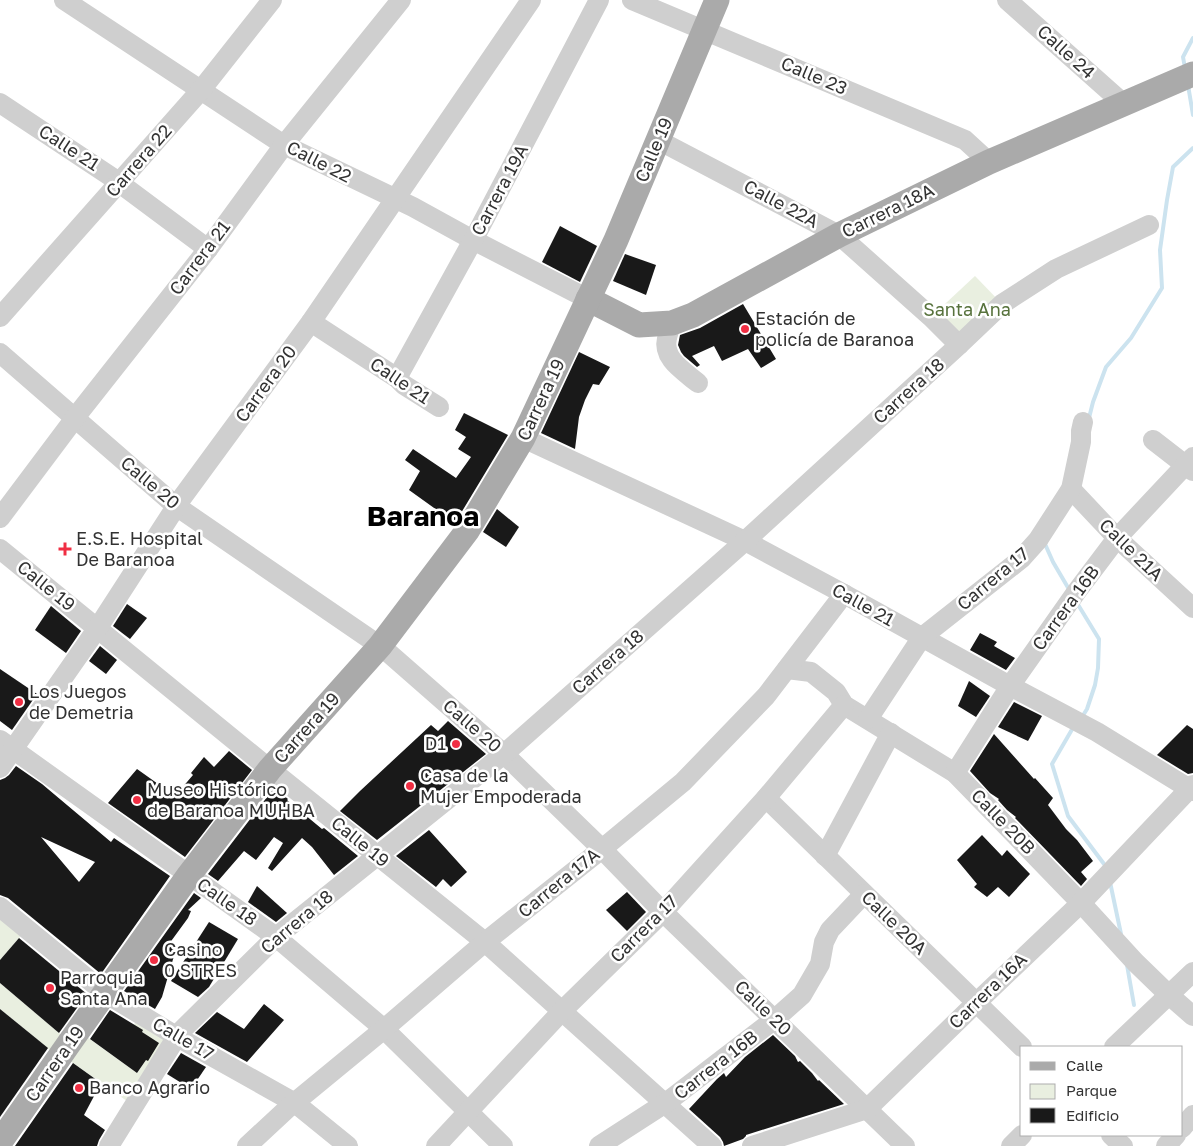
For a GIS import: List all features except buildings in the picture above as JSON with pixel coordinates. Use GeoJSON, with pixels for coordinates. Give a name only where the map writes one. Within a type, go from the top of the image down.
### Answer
{"type":"FeatureCollection","features":[{"type":"Feature","properties":{"kind":"main road","name":"Calle 19"},"geometry":{"type":"LineString","coordinates":[[588,299],[616,240],[717,0]]}},
{"type":"Feature","properties":{"kind":"main road","name":"Carrera 18A"},"geometry":{"type":"LineString","coordinates":[[588,299],[639,325],[672,323],[692,315],[839,235],[989,162],[1183,79]]}},
{"type":"Feature","properties":{"kind":"main road","name":"Carrera 19"},"geometry":{"type":"LineString","coordinates":[[0,1142],[189,875],[270,769],[380,646],[467,531],[523,438],[588,299]]}},
{"type":"Feature","properties":{"kind":"street","name":"Calle 22"},"geometry":{"type":"LineString","coordinates":[[64,0],[284,145],[413,208],[588,299]]}},
{"type":"Feature","properties":{"kind":"street","name":"Carrera 22"},"geometry":{"type":"LineString","coordinates":[[0,317],[202,90],[272,0]]}},
{"type":"Feature","properties":{"kind":"street","name":"Carrera 21"},"geometry":{"type":"LineString","coordinates":[[0,518],[75,418],[208,249],[284,145],[401,0]]}},
{"type":"Feature","properties":{"kind":"street","name":"Carrera 20"},"geometry":{"type":"LineString","coordinates":[[0,768],[6,744],[97,628],[176,506],[311,322],[531,0]]}},
{"type":"Feature","properties":{"kind":"street","name":"Carrera 19A"},"geometry":{"type":"LineString","coordinates":[[397,378],[473,240],[599,0]]}},
{"type":"Feature","properties":{"kind":"street","name":"Calle 23"},"geometry":{"type":"LineString","coordinates":[[632,0],[965,140],[989,162]]}},
{"type":"Feature","properties":{"kind":"street","name":"Calle 24"},"geometry":{"type":"LineString","coordinates":[[1007,0],[1125,105]]}},
{"type":"Feature","properties":{"kind":"street","name":"Calle 21"},"geometry":{"type":"LineString","coordinates":[[0,103],[120,182],[208,249]]}},
{"type":"Feature","properties":{"kind":"street","name":"Calle 22A"},"geometry":{"type":"LineString","coordinates":[[658,140],[839,235],[931,317],[959,346]]}},
{"type":"Feature","properties":{"kind":"street","name":"Carrera 18"},"geometry":{"type":"LineString","coordinates":[[110,1146],[177,1036],[276,937],[504,754],[745,541],[959,346],[1002,304],[1056,269],[1149,225]]}},
{"type":"Feature","properties":{"kind":"street","name":"Calle 21"},"geometry":{"type":"LineString","coordinates":[[311,322],[439,407]]}},
{"type":"Feature","properties":{"kind":"street"},"geometry":{"type":"LineString","coordinates":[[672,323],[666,340],[668,356],[698,383]]}},
{"type":"Feature","properties":{"kind":"street","name":"Calle 20"},"geometry":{"type":"LineString","coordinates":[[0,353],[176,506],[380,646],[504,754],[602,849],[663,912],[906,1146]]}},
{"type":"Feature","properties":{"kind":"street","name":"Carrera 17"},"geometry":{"type":"LineString","coordinates":[[868,719],[922,638],[1021,559],[1038,540],[1071,489],[1083,422]]}},
{"type":"Feature","properties":{"kind":"street","name":"Calle 21"},"geometry":{"type":"LineString","coordinates":[[523,438],[745,541],[1097,732],[1192,788]]}},
{"type":"Feature","properties":{"kind":"street"},"geometry":{"type":"LineString","coordinates":[[1153,440],[1191,464]]}},
{"type":"Feature","properties":{"kind":"street","name":"Carrera 16B"},"geometry":{"type":"LineString","coordinates":[[955,773],[1010,686],[1117,538],[1191,464]]}},
{"type":"Feature","properties":{"kind":"street","name":"Calle 21A"},"geometry":{"type":"LineString","coordinates":[[1071,489],[1117,538],[1193,608]]}},
{"type":"Feature","properties":{"kind":"street","name":"Calle 19"},"geometry":{"type":"LineString","coordinates":[[0,548],[484,942],[712,1146]]}},
{"type":"Feature","properties":{"kind":"street","name":"Carrera 17A"},"geometry":{"type":"LineString","coordinates":[[247,1146],[484,942],[683,782],[766,696],[844,594]]}},
{"type":"Feature","properties":{"kind":"street","name":"Calle 20B"},"geometry":{"type":"LineString","coordinates":[[787,670],[811,672],[836,692],[844,705],[955,773],[1081,903],[1135,962],[1193,1016]]}},
{"type":"Feature","properties":{"kind":"street","name":"Carrera 17"},"geometry":{"type":"LineString","coordinates":[[436,1146],[562,1011],[663,912],[766,798],[844,705]]}},
{"type":"Feature","properties":{"kind":"street"},"geometry":{"type":"LineString","coordinates":[[824,856],[890,733]]}},
{"type":"Feature","properties":{"kind":"street","name":"Calle 18"},"geometry":{"type":"LineString","coordinates":[[6,744],[276,937],[384,1029],[503,1146]]}},
{"type":"Feature","properties":{"kind":"street","name":"Carrera 16A"},"geometry":{"type":"LineString","coordinates":[[752,1146],[867,1109],[1081,903],[1192,788]]}},
{"type":"Feature","properties":{"kind":"street","name":"Calle 20A"},"geometry":{"type":"LineString","coordinates":[[766,798],[1021,1046]]}},
{"type":"Feature","properties":{"kind":"street","name":"Carrera 16B"},"geometry":{"type":"LineString","coordinates":[[599,1146],[664,1104],[775,1019],[802,995],[820,964],[824,942],[830,930],[864,894]]}},
{"type":"Feature","properties":{"kind":"street","name":"Calle 17"},"geometry":{"type":"LineString","coordinates":[[0,907],[105,993],[295,1103],[348,1146]]}},
{"type":"Feature","properties":{"kind":"street"},"geometry":{"type":"LineString","coordinates":[[1115,1046],[1193,972]]}},
{"type":"Feature","properties":{"kind":"street"},"geometry":{"type":"LineString","coordinates":[[1183,1127],[1193,1115]]}},
{"type":"Feature","properties":{"kind":"street"},"geometry":{"type":"LineString","coordinates":[[1011,1146],[1021,1136]]}},
{"type":"Feature","properties":{"kind":"street"},"geometry":{"type":"LineString","coordinates":[[1113,1136],[1123,1146]]}},
{"type":"Feature","properties":{"kind":"street"},"geometry":{"type":"LineString","coordinates":[[1166,1146],[1175,1136]]}},
{"type":"Feature","properties":{"kind":"green space","name":"Santa Ana"},"geometry":{"type":"Polygon","coordinates":[[[975,276],[1002,304],[959,345],[931,317],[975,276]]]}},
{"type":"Feature","properties":{"kind":"green space"},"geometry":{"type":"Polygon","coordinates":[[[0,910],[26,930],[0,960],[0,910]]]}},
{"type":"Feature","properties":{"kind":"green space"},"geometry":{"type":"Polygon","coordinates":[[[0,983],[65,1038],[56,1055],[0,1009],[0,983]]]}},
{"type":"Feature","properties":{"kind":"green space"},"geometry":{"type":"Polygon","coordinates":[[[139,1017],[171,1037],[134,1106],[63,1056],[80,1032],[137,1073],[158,1043],[133,1026],[139,1017]]]}},
{"type":"Feature","properties":{"kind":"waterway"},"geometry":{"type":"LineString","coordinates":[[1185,68],[1183,57],[1193,38]]}},
{"type":"Feature","properties":{"kind":"waterway"},"geometry":{"type":"LineString","coordinates":[[1188,85],[1193,115]]}},
{"type":"Feature","properties":{"kind":"waterway"},"geometry":{"type":"LineString","coordinates":[[1089,418],[1106,367],[1131,338],[1162,288],[1160,250],[1173,167],[1193,148]]}},
{"type":"Feature","properties":{"kind":"waterway"},"geometry":{"type":"LineString","coordinates":[[1046,542],[1045,544],[1053,562],[1070,591]]}},
{"type":"Feature","properties":{"kind":"waterway"},"geometry":{"type":"LineString","coordinates":[[1077,603],[1099,639],[1098,668],[1095,685],[1087,709],[1082,717]]}},
{"type":"Feature","properties":{"kind":"waterway"},"geometry":{"type":"LineString","coordinates":[[1074,726],[1052,764],[1068,816],[1107,868]]}},
{"type":"Feature","properties":{"kind":"waterway"},"geometry":{"type":"LineString","coordinates":[[1110,882],[1121,934]]}},
{"type":"Feature","properties":{"kind":"waterway"},"geometry":{"type":"LineString","coordinates":[[1127,965],[1134,1005]]}},
{"type":"Feature","properties":{"kind":"place","name":"Estación de policía de Baranoa"},"geometry":{"type":"Point","coordinates":[745,329]}},
{"type":"Feature","properties":{"kind":"place","name":"E.S.E. Hospital De Baranoa"},"geometry":{"type":"Point","coordinates":[65,549]}},
{"type":"Feature","properties":{"kind":"place","name":"Los Juegos de Demetria"},"geometry":{"type":"Point","coordinates":[19,702]}},
{"type":"Feature","properties":{"kind":"place","name":"D1"},"geometry":{"type":"Point","coordinates":[456,744]}},
{"type":"Feature","properties":{"kind":"place","name":"Casa de la Mujer Empoderada"},"geometry":{"type":"Point","coordinates":[410,786]}},
{"type":"Feature","properties":{"kind":"place","name":"Museo Histórico de Baranoa MUHBA"},"geometry":{"type":"Point","coordinates":[137,800]}},
{"type":"Feature","properties":{"kind":"place","name":"Casino 0 STRES"},"geometry":{"type":"Point","coordinates":[154,960]}},
{"type":"Feature","properties":{"kind":"place","name":"Parroquia Santa Ana"},"geometry":{"type":"Point","coordinates":[50,988]}},
{"type":"Feature","properties":{"kind":"place","name":"Banco Agrario"},"geometry":{"type":"Point","coordinates":[79,1088]}},
{"type":"Feature","properties":{"kind":"district","name":"Baranoa"},"geometry":{"type":"Point","coordinates":[423,516]}}]}
